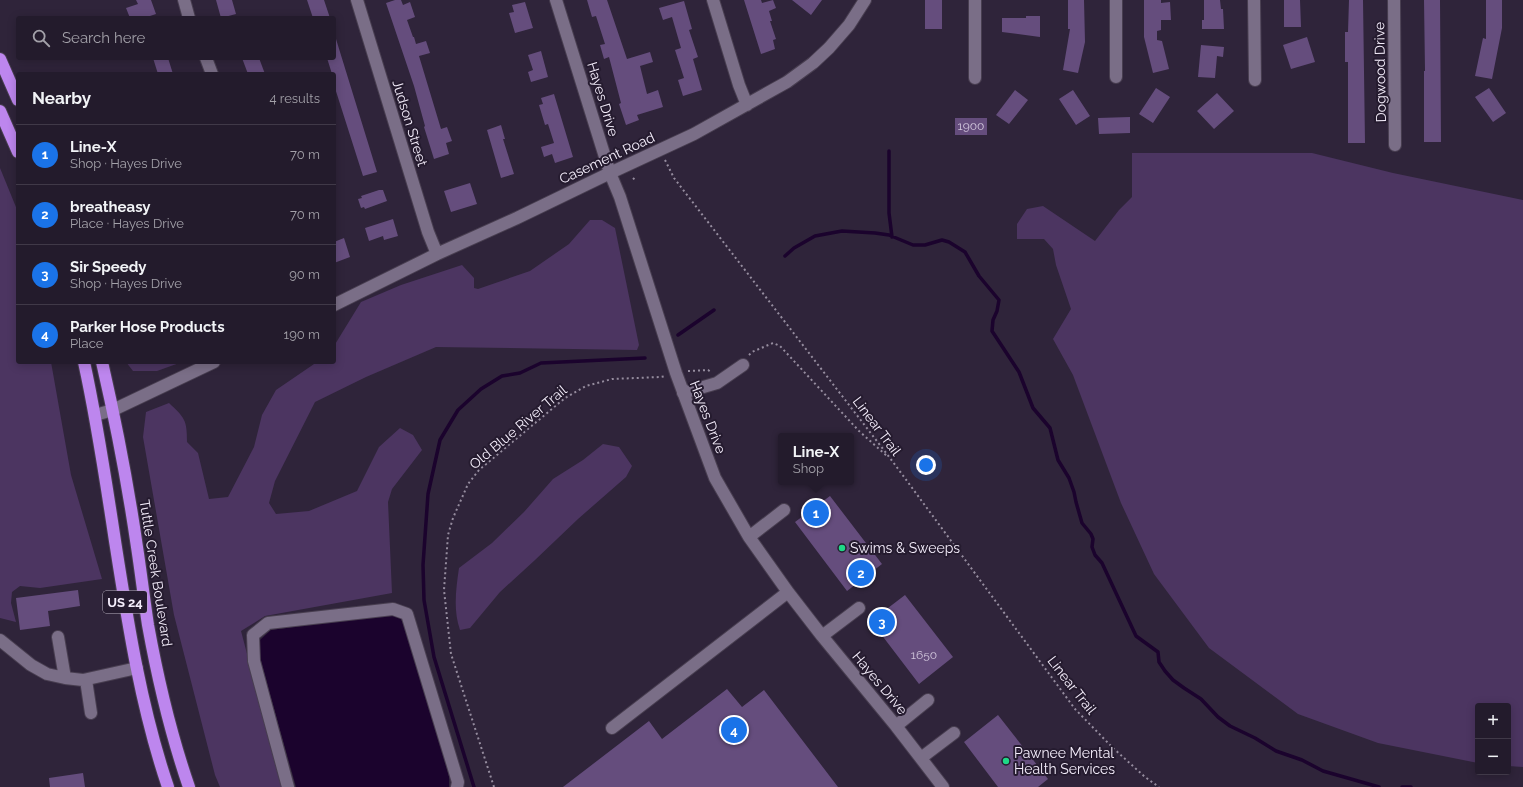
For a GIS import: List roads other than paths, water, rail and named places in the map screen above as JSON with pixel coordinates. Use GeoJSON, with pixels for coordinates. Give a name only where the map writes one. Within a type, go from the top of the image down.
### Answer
{"type":"FeatureCollection","features":[{"type":"Feature","properties":{"kind":"highway"},"geometry":{"type":"LineString","coordinates":[[0,59],[16,95]]}},
{"type":"Feature","properties":{"kind":"highway"},"geometry":{"type":"LineString","coordinates":[[0,111],[16,147]]}},
{"type":"Feature","properties":{"kind":"highway","name":"US 24"},"geometry":{"type":"LineString","coordinates":[[84,364],[95,415],[121,580],[137,668],[148,717],[168,787]]}},
{"type":"Feature","properties":{"kind":"highway","name":"Tuttle Creek Boulevard"},"geometry":{"type":"LineString","coordinates":[[102,364],[113,410],[156,666],[189,787]]}},
{"type":"Feature","properties":{"kind":"street"},"geometry":{"type":"LineString","coordinates":[[184,0],[188,16]]}},
{"type":"Feature","properties":{"kind":"street","name":"Judson Street"},"geometry":{"type":"LineString","coordinates":[[357,0],[428,232],[438,254]]}},
{"type":"Feature","properties":{"kind":"street","name":"Hayes Drive"},"geometry":{"type":"LineString","coordinates":[[556,0],[610,173],[620,197],[676,373],[715,478],[749,537],[788,592],[943,787]]}},
{"type":"Feature","properties":{"kind":"street"},"geometry":{"type":"LineString","coordinates":[[713,0],[739,84],[748,105]]}},
{"type":"Feature","properties":{"kind":"street","name":"Casement Road"},"geometry":{"type":"LineString","coordinates":[[336,304],[438,254],[694,134],[748,105],[787,82],[813,63],[849,25],[865,0]]}},
{"type":"Feature","properties":{"kind":"street"},"geometry":{"type":"LineString","coordinates":[[975,0],[975,78]]}},
{"type":"Feature","properties":{"kind":"street"},"geometry":{"type":"LineString","coordinates":[[1116,0],[1116,77]]}},
{"type":"Feature","properties":{"kind":"street"},"geometry":{"type":"LineString","coordinates":[[1254,0],[1255,80]]}},
{"type":"Feature","properties":{"kind":"street","name":"Dogwood Drive"},"geometry":{"type":"LineString","coordinates":[[1394,0],[1395,145]]}},
{"type":"Feature","properties":{"kind":"street"},"geometry":{"type":"LineString","coordinates":[[207,60],[211,72]]}},
{"type":"Feature","properties":{"kind":"street"},"geometry":{"type":"LineString","coordinates":[[95,415],[113,410],[210,364]]}},
{"type":"Feature","properties":{"kind":"street"},"geometry":{"type":"LineString","coordinates":[[683,392],[717,383],[743,365]]}},
{"type":"Feature","properties":{"kind":"street"},"geometry":{"type":"LineString","coordinates":[[749,537],[784,510]]}},
{"type":"Feature","properties":{"kind":"street"},"geometry":{"type":"LineString","coordinates":[[612,728],[788,592]]}},
{"type":"Feature","properties":{"kind":"street"},"geometry":{"type":"LineString","coordinates":[[822,636],[859,608]]}},
{"type":"Feature","properties":{"kind":"street"},"geometry":{"type":"LineString","coordinates":[[288,787],[254,661],[253,635],[268,624],[393,609],[407,614],[458,782],[458,787]]}},
{"type":"Feature","properties":{"kind":"street"},"geometry":{"type":"LineString","coordinates":[[58,637],[65,678]]}},
{"type":"Feature","properties":{"kind":"street"},"geometry":{"type":"LineString","coordinates":[[2,643],[36,668],[47,674],[65,678],[86,680],[137,668]]}},
{"type":"Feature","properties":{"kind":"street"},"geometry":{"type":"LineString","coordinates":[[86,680],[91,713]]}},
{"type":"Feature","properties":{"kind":"street"},"geometry":{"type":"LineString","coordinates":[[896,726],[928,700]]}},
{"type":"Feature","properties":{"kind":"street"},"geometry":{"type":"LineString","coordinates":[[921,758],[954,733]]}},
{"type":"Feature","properties":{"kind":"waterway"},"geometry":{"type":"LineString","coordinates":[[889,151],[889,213],[892,237]]}},
{"type":"Feature","properties":{"kind":"waterway"},"geometry":{"type":"LineString","coordinates":[[785,256],[794,248],[815,236],[842,231],[889,235],[913,245],[925,245],[942,240],[949,242],[965,252],[979,276],[999,300],[997,311],[993,320],[992,331],[1019,372],[1033,408],[1050,428],[1058,460],[1069,478],[1082,523],[1093,539],[1092,547],[1095,555],[1102,563],[1136,636],[1158,652],[1159,662],[1173,680],[1201,699],[1218,717],[1230,726],[1255,738],[1276,751],[1302,760],[1323,771],[1379,787]]}},
{"type":"Feature","properties":{"kind":"waterway"},"geometry":{"type":"LineString","coordinates":[[678,335],[714,310]]}},
{"type":"Feature","properties":{"kind":"waterway"},"geometry":{"type":"LineString","coordinates":[[474,787],[434,657],[424,600],[423,565],[428,494],[440,440],[458,410],[481,389],[502,376],[520,373],[541,363],[645,358]]}},
{"type":"Feature","properties":{"kind":"waterway"},"geometry":{"type":"LineString","coordinates":[[1402,787],[1411,787]]}},
{"type":"Feature","properties":{"kind":"place","name":"Line-X"},"geometry":{"type":"Point","coordinates":[816,513]}},
{"type":"Feature","properties":{"kind":"place","name":"Swims & Sweeps"},"geometry":{"type":"Point","coordinates":[842,548]}},
{"type":"Feature","properties":{"kind":"place","name":"breatheasy"},"geometry":{"type":"Point","coordinates":[861,573]}},
{"type":"Feature","properties":{"kind":"place","name":"Sir Speedy"},"geometry":{"type":"Point","coordinates":[882,622]}},
{"type":"Feature","properties":{"kind":"place","name":"Parker Hose Products"},"geometry":{"type":"Point","coordinates":[734,730]}},
{"type":"Feature","properties":{"kind":"place","name":"Pawnee Mental Health Services"},"geometry":{"type":"Point","coordinates":[1006,761]}}]}
